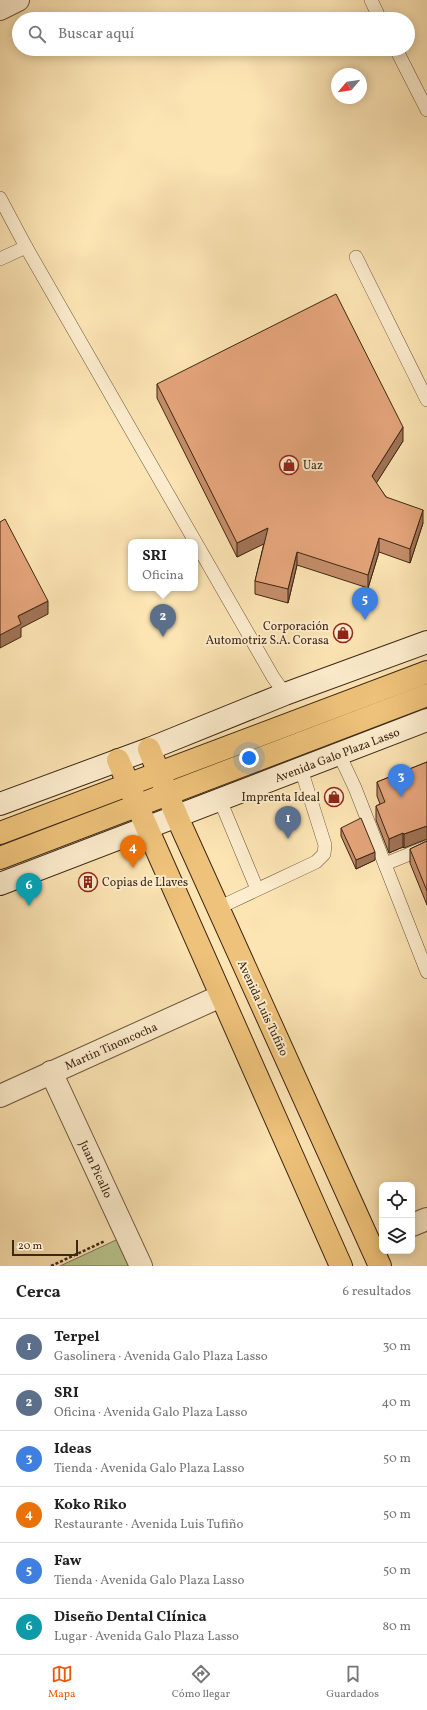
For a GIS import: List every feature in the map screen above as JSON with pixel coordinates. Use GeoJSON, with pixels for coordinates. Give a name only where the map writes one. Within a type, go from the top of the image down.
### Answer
{"type":"FeatureCollection","features":[{"type":"Feature","properties":{"kind":"main road"},"geometry":{"type":"LineString","coordinates":[[0,9],[18,0]]}},
{"type":"Feature","properties":{"kind":"main road"},"geometry":{"type":"LineString","coordinates":[[0,804],[149,749],[285,694],[427,642]]}},
{"type":"Feature","properties":{"kind":"main road"},"geometry":{"type":"LineString","coordinates":[[0,833],[129,786],[427,672]]}},
{"type":"Feature","properties":{"kind":"main road","name":"Avenida Galo Plaza Lasso"},"geometry":{"type":"LineString","coordinates":[[0,858],[427,695]]}},
{"type":"Feature","properties":{"kind":"main road","name":"Avenida Galo Plaza Lasso"},"geometry":{"type":"LineString","coordinates":[[0,884],[427,720]]}},
{"type":"Feature","properties":{"kind":"main road","name":"Avenida Luis Tufiño"},"geometry":{"type":"LineString","coordinates":[[149,749],[177,817],[218,908],[376,1241],[380,1266]]}},
{"type":"Feature","properties":{"kind":"main road"},"geometry":{"type":"LineString","coordinates":[[118,760],[341,1266]]}},
{"type":"Feature","properties":{"kind":"main road","name":"Martin Tinoncocha"},"geometry":{"type":"LineString","coordinates":[[0,1096],[50,1072],[221,996]]}},
{"type":"Feature","properties":{"kind":"main road","name":"Juan Picallo"},"geometry":{"type":"LineString","coordinates":[[50,1072],[141,1266]]}},
{"type":"Feature","properties":{"kind":"main road"},"geometry":{"type":"LineString","coordinates":[[415,1224],[427,1219]]}},
{"type":"Feature","properties":{"kind":"lane"},"geometry":{"type":"LineString","coordinates":[[371,0],[377,12]]}},
{"type":"Feature","properties":{"kind":"lane"},"geometry":{"type":"LineString","coordinates":[[400,56],[427,110]]}},
{"type":"Feature","properties":{"kind":"lane"},"geometry":{"type":"LineString","coordinates":[[0,198],[26,247],[194,539]]}},
{"type":"Feature","properties":{"kind":"lane"},"geometry":{"type":"LineString","coordinates":[[0,259],[26,247]]}},
{"type":"Feature","properties":{"kind":"lane"},"geometry":{"type":"LineString","coordinates":[[356,257],[427,400]]}},
{"type":"Feature","properties":{"kind":"lane"},"geometry":{"type":"LineString","coordinates":[[198,546],[273,677],[285,694]]}},
{"type":"Feature","properties":{"kind":"lane"},"geometry":{"type":"LineString","coordinates":[[340,754],[355,788],[427,972]]}},
{"type":"Feature","properties":{"kind":"lane"},"geometry":{"type":"LineString","coordinates":[[218,908],[316,862],[324,854],[324,845],[301,769]]}},
{"type":"Feature","properties":{"kind":"lane"},"geometry":{"type":"LineString","coordinates":[[220,800],[257,889]]}},
{"type":"Feature","properties":{"kind":"lane"},"geometry":{"type":"LineString","coordinates":[[385,864],[427,847]]}},
{"type":"Feature","properties":{"kind":"path"},"geometry":{"type":"LineString","coordinates":[[51,1266],[125,1231]]}},
{"type":"Feature","properties":{"kind":"green space"},"geometry":{"type":"Polygon","coordinates":[[[129,1234],[144,1266],[60,1266],[129,1234]]]}},
{"type":"Feature","properties":{"kind":"building","name":"Uaz"},"geometry":{"type":"Polygon","coordinates":[[[336,294],[403,427],[372,476],[386,497],[423,510],[410,549],[379,538],[368,575],[297,552],[288,589],[255,581],[268,528],[237,543],[157,384],[336,294]]]}},
{"type":"Feature","properties":{"kind":"building"},"geometry":{"type":"Polygon","coordinates":[[[5,519],[48,601],[18,616],[21,624],[0,635],[0,522],[5,519]]]}},
{"type":"Feature","properties":{"kind":"building"},"geometry":{"type":"Polygon","coordinates":[[[427,762],[427,826],[389,839],[376,806],[385,802],[377,782],[427,762]]]}},
{"type":"Feature","properties":{"kind":"building"},"geometry":{"type":"Polygon","coordinates":[[[361,818],[375,852],[356,860],[341,828],[361,818]]]}},
{"type":"Feature","properties":{"kind":"building"},"geometry":{"type":"Polygon","coordinates":[[[427,841],[427,891],[410,849],[427,841]]]}},
{"type":"Feature","properties":{"kind":"place","name":"Uaz"},"geometry":{"type":"Point","coordinates":[289,465]}},
{"type":"Feature","properties":{"kind":"place","name":"Faw"},"geometry":{"type":"Point","coordinates":[365,620]}},
{"type":"Feature","properties":{"kind":"place","name":"Corporación Automotriz S.A. Corasa"},"geometry":{"type":"Point","coordinates":[343,633]}},
{"type":"Feature","properties":{"kind":"place","name":"SRI"},"geometry":{"type":"Point","coordinates":[163,637]}},
{"type":"Feature","properties":{"kind":"place","name":"Imprenta Ideal"},"geometry":{"type":"Point","coordinates":[334,797]}},
{"type":"Feature","properties":{"kind":"place","name":"Ideas"},"geometry":{"type":"Point","coordinates":[401,797]}},
{"type":"Feature","properties":{"kind":"place","name":"Terpel"},"geometry":{"type":"Point","coordinates":[288,839]}},
{"type":"Feature","properties":{"kind":"place","name":"Koko Riko"},"geometry":{"type":"Point","coordinates":[133,868]}},
{"type":"Feature","properties":{"kind":"place","name":"Copias de Llaves"},"geometry":{"type":"Point","coordinates":[88,882]}},
{"type":"Feature","properties":{"kind":"place","name":"Diseño Dental Clínica"},"geometry":{"type":"Point","coordinates":[29,906]}}]}
